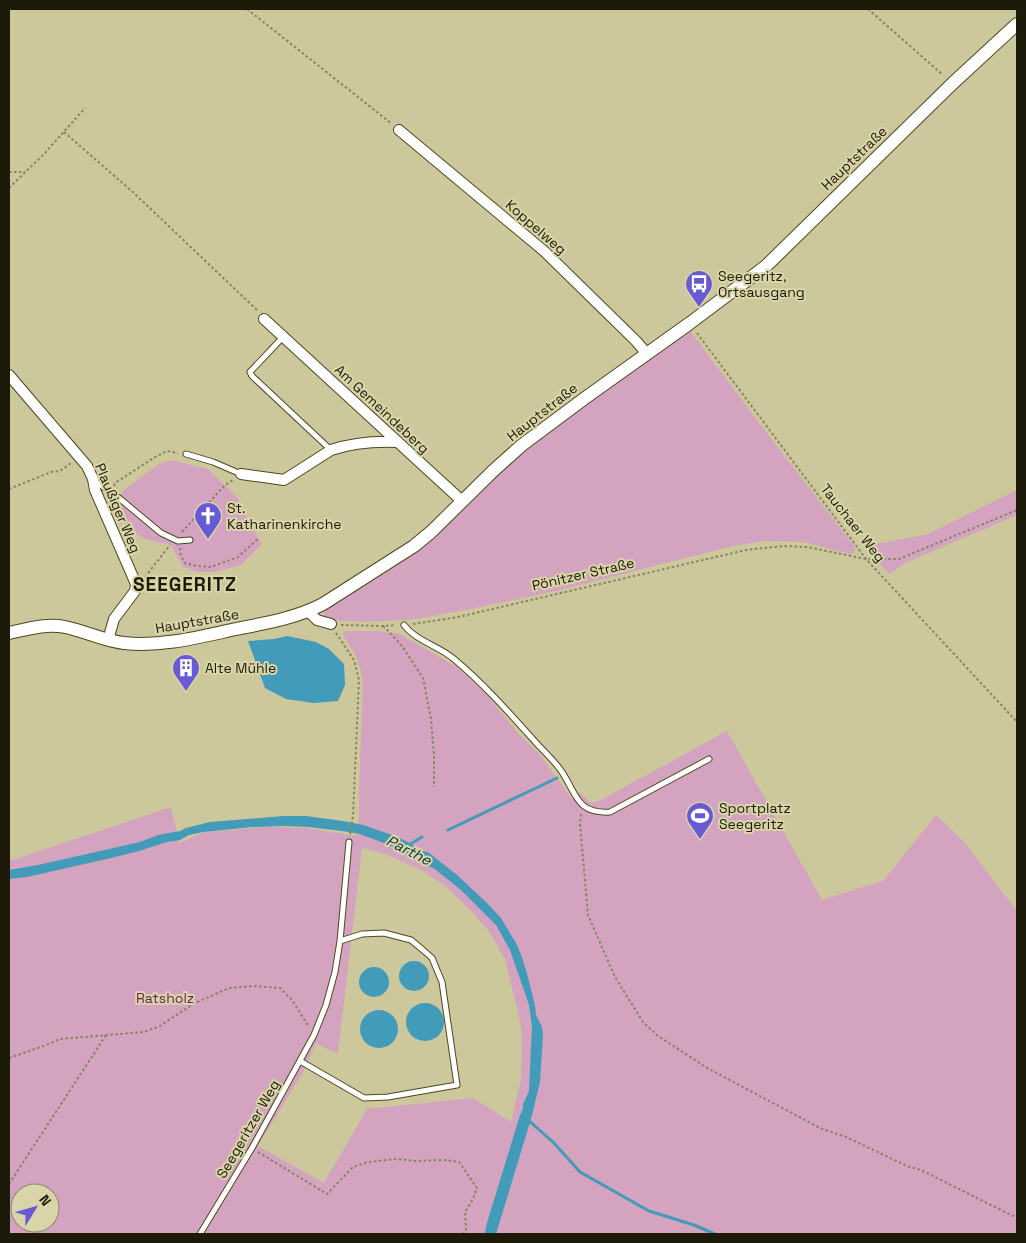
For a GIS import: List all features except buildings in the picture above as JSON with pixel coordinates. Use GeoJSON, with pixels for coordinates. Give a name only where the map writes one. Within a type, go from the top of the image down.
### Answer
{"type":"FeatureCollection","features":[{"type":"Feature","properties":{"kind":"street","name":"Hauptstraße"},"geometry":{"type":"LineString","coordinates":[[9,633],[39,626],[64,626],[123,643],[158,644],[291,618],[309,612],[324,604],[414,546],[522,445],[766,266],[953,83],[1017,24]]}},
{"type":"Feature","properties":{"kind":"street","name":"Koppelweg"},"geometry":{"type":"LineString","coordinates":[[399,130],[544,251],[647,354]]}},
{"type":"Feature","properties":{"kind":"street","name":"Am Gemeindeberg"},"geometry":{"type":"LineString","coordinates":[[264,319],[462,501]]}},
{"type":"Feature","properties":{"kind":"street","name":"Plaußiger Weg"},"geometry":{"type":"LineString","coordinates":[[9,375],[87,466],[93,479],[95,490],[136,584],[135,592],[114,619],[108,640]]}},
{"type":"Feature","properties":{"kind":"street"},"geometry":{"type":"LineString","coordinates":[[241,474],[284,480],[331,450],[379,441],[396,442]]}},
{"type":"Feature","properties":{"kind":"street"},"geometry":{"type":"LineString","coordinates":[[309,612],[317,620],[331,624]]}},
{"type":"Feature","properties":{"kind":"lane"},"geometry":{"type":"LineString","coordinates":[[284,337],[250,372],[331,450]]}},
{"type":"Feature","properties":{"kind":"lane"},"geometry":{"type":"LineString","coordinates":[[186,454],[213,462],[241,474]]}},
{"type":"Feature","properties":{"kind":"lane"},"geometry":{"type":"LineString","coordinates":[[93,479],[161,533],[178,541],[190,540]]}},
{"type":"Feature","properties":{"kind":"lane"},"geometry":{"type":"LineString","coordinates":[[404,625],[410,632],[453,657],[488,691],[562,771],[582,805],[590,810],[610,812],[709,759]]}},
{"type":"Feature","properties":{"kind":"lane","name":"Seegeritzer Weg"},"geometry":{"type":"LineString","coordinates":[[200,1234],[252,1148],[300,1061],[314,1035],[326,1005],[335,972],[340,941],[348,842]]}},
{"type":"Feature","properties":{"kind":"lane"},"geometry":{"type":"LineString","coordinates":[[300,1061],[364,1098],[388,1097],[457,1086],[442,982],[432,958],[411,940],[384,933],[362,934],[340,941]]}},
{"type":"Feature","properties":{"kind":"path"},"geometry":{"type":"LineString","coordinates":[[248,9],[399,130]]}},
{"type":"Feature","properties":{"kind":"path"},"geometry":{"type":"LineString","coordinates":[[868,9],[942,74]]}},
{"type":"Feature","properties":{"kind":"path"},"geometry":{"type":"LineString","coordinates":[[9,188],[85,108]]}},
{"type":"Feature","properties":{"kind":"path"},"geometry":{"type":"LineString","coordinates":[[64,132],[135,194],[259,312],[264,319]]}},
{"type":"Feature","properties":{"kind":"path"},"geometry":{"type":"LineString","coordinates":[[9,172],[25,172]]}},
{"type":"Feature","properties":{"kind":"path","name":"Tauchaer Weg"},"geometry":{"type":"LineString","coordinates":[[690,323],[723,370],[866,559],[1017,722]]}},
{"type":"Feature","properties":{"kind":"path"},"geometry":{"type":"LineString","coordinates":[[111,492],[115,483],[155,457],[168,451],[186,454]]}},
{"type":"Feature","properties":{"kind":"path"},"geometry":{"type":"LineString","coordinates":[[9,489],[65,469],[79,456]]}},
{"type":"Feature","properties":{"kind":"path"},"geometry":{"type":"LineString","coordinates":[[241,474],[225,485],[182,532],[178,541],[181,556],[185,563],[211,567],[238,557],[258,538]]}},
{"type":"Feature","properties":{"kind":"path","name":"Pönitzer Straße"},"geometry":{"type":"LineString","coordinates":[[331,624],[404,625],[458,617],[746,550],[784,546],[807,547],[866,559],[899,559],[1017,510]]}},
{"type":"Feature","properties":{"kind":"path"},"geometry":{"type":"LineString","coordinates":[[142,579],[171,544]]}},
{"type":"Feature","properties":{"kind":"path"},"geometry":{"type":"LineString","coordinates":[[331,624],[354,660],[359,680],[353,816],[348,842]]}},
{"type":"Feature","properties":{"kind":"path"},"geometry":{"type":"LineString","coordinates":[[383,626],[402,646],[423,678],[431,719],[434,787]]}},
{"type":"Feature","properties":{"kind":"path"},"geometry":{"type":"LineString","coordinates":[[582,805],[580,824],[588,915],[616,977],[642,1022],[658,1036],[710,1069],[820,1128],[846,1137],[907,1166],[921,1170],[1017,1218]]}},
{"type":"Feature","properties":{"kind":"path"},"geometry":{"type":"LineString","coordinates":[[9,1058],[60,1039],[144,1032],[160,1026],[193,1004],[229,988],[254,986],[280,988],[292,1000],[314,1035]]}},
{"type":"Feature","properties":{"kind":"path"},"geometry":{"type":"LineString","coordinates":[[9,1184],[106,1036]]}},
{"type":"Feature","properties":{"kind":"path"},"geometry":{"type":"LineString","coordinates":[[252,1148],[327,1194],[353,1168],[368,1162],[397,1159],[415,1162],[444,1160],[459,1162],[477,1188],[465,1212],[466,1230],[463,1234]]}},
{"type":"Feature","properties":{"kind":"green space"},"geometry":{"type":"Polygon","coordinates":[[[690,331],[854,546],[855,550],[853,553],[850,554],[803,542],[763,541],[729,547],[556,591],[422,618],[363,622],[325,618],[324,613],[327,609],[424,546],[519,454],[690,331]]]}},
{"type":"Feature","properties":{"kind":"green space"},"geometry":{"type":"Polygon","coordinates":[[[171,460],[208,469],[238,498],[262,544],[241,565],[214,572],[198,572],[183,567],[171,545],[145,539],[127,528],[115,505],[124,490],[159,464],[171,460]]]}},
{"type":"Feature","properties":{"kind":"green space"},"geometry":{"type":"Polygon","coordinates":[[[1017,490],[1017,515],[905,563],[890,574],[880,565],[866,546],[928,534],[1017,490]]]}},
{"type":"Feature","properties":{"kind":"green space","name":"Ratsholz"},"geometry":{"type":"Polygon","coordinates":[[[345,631],[377,631],[400,634],[457,667],[486,694],[517,732],[541,756],[572,799],[579,792],[591,803],[599,801],[727,731],[822,900],[883,881],[936,815],[964,842],[1017,911],[1017,1234],[9,1234],[9,860],[171,807],[179,843],[205,832],[265,827],[306,828],[357,836],[363,682],[355,654],[343,633],[345,631]],[[362,848],[338,1054],[316,1043],[303,1072],[258,1146],[324,1183],[367,1109],[473,1098],[511,1122],[521,1079],[522,1036],[519,1016],[505,959],[488,930],[444,885],[421,870],[385,854],[362,848]]]}},
{"type":"Feature","properties":{"kind":"water"},"geometry":{"type":"Polygon","coordinates":[[[287,636],[316,642],[329,649],[344,664],[345,685],[338,701],[314,703],[286,699],[265,688],[248,641],[287,636]]]}},
{"type":"Feature","properties":{"kind":"water","name":"Parthe"},"geometry":{"type":"Polygon","coordinates":[[[306,816],[363,825],[392,835],[429,853],[457,875],[486,902],[501,918],[516,943],[528,977],[536,1015],[542,1027],[540,1082],[531,1119],[496,1234],[485,1234],[486,1226],[523,1104],[529,1091],[532,1026],[529,1005],[510,950],[496,925],[461,890],[436,870],[397,848],[360,834],[285,826],[204,832],[111,858],[27,877],[9,879],[9,870],[140,842],[158,835],[210,822],[306,816]]]}},
{"type":"Feature","properties":{"kind":"water"},"geometry":{"type":"Polygon","coordinates":[[[414,961],[425,965],[429,976],[425,987],[414,991],[403,987],[399,976],[403,965],[414,961]]]}},
{"type":"Feature","properties":{"kind":"water"},"geometry":{"type":"Polygon","coordinates":[[[374,967],[385,971],[389,982],[385,993],[374,997],[363,993],[359,982],[363,971],[374,967]]]}},
{"type":"Feature","properties":{"kind":"water"},"geometry":{"type":"Polygon","coordinates":[[[425,1003],[432,1004],[438,1009],[443,1015],[443,1029],[438,1035],[432,1040],[425,1041],[418,1040],[412,1035],[407,1029],[406,1022],[407,1015],[412,1009],[418,1004],[425,1003]]]}},
{"type":"Feature","properties":{"kind":"water"},"geometry":{"type":"Polygon","coordinates":[[[379,1010],[386,1011],[392,1016],[397,1022],[397,1036],[392,1042],[386,1047],[379,1048],[372,1047],[366,1042],[361,1036],[360,1029],[361,1022],[366,1016],[372,1011],[379,1010]]]}},
{"type":"Feature","properties":{"kind":"waterway"},"geometry":{"type":"LineString","coordinates":[[448,830],[557,778]]}},
{"type":"Feature","properties":{"kind":"waterway","name":"Parthe"},"geometry":{"type":"LineString","coordinates":[[407,846],[422,837]]}},
{"type":"Feature","properties":{"kind":"waterway"},"geometry":{"type":"LineString","coordinates":[[527,1119],[554,1143],[580,1172],[649,1211],[694,1225],[715,1234]]}},
{"type":"Feature","properties":{"kind":"place","name":"Seegeritz, Ortsausgang"},"geometry":{"type":"Point","coordinates":[699,308]}},
{"type":"Feature","properties":{"kind":"place","name":"St. Katharinenkirche"},"geometry":{"type":"Point","coordinates":[208,540]}},
{"type":"Feature","properties":{"kind":"place","name":"Alte Mühle"},"geometry":{"type":"Point","coordinates":[186,692]}},
{"type":"Feature","properties":{"kind":"place","name":"Sportplatz Seegeritz"},"geometry":{"type":"Point","coordinates":[700,840]}},
{"type":"Feature","properties":{"kind":"district","name":"SEEGERITZ"},"geometry":{"type":"Point","coordinates":[185,584]}}]}
